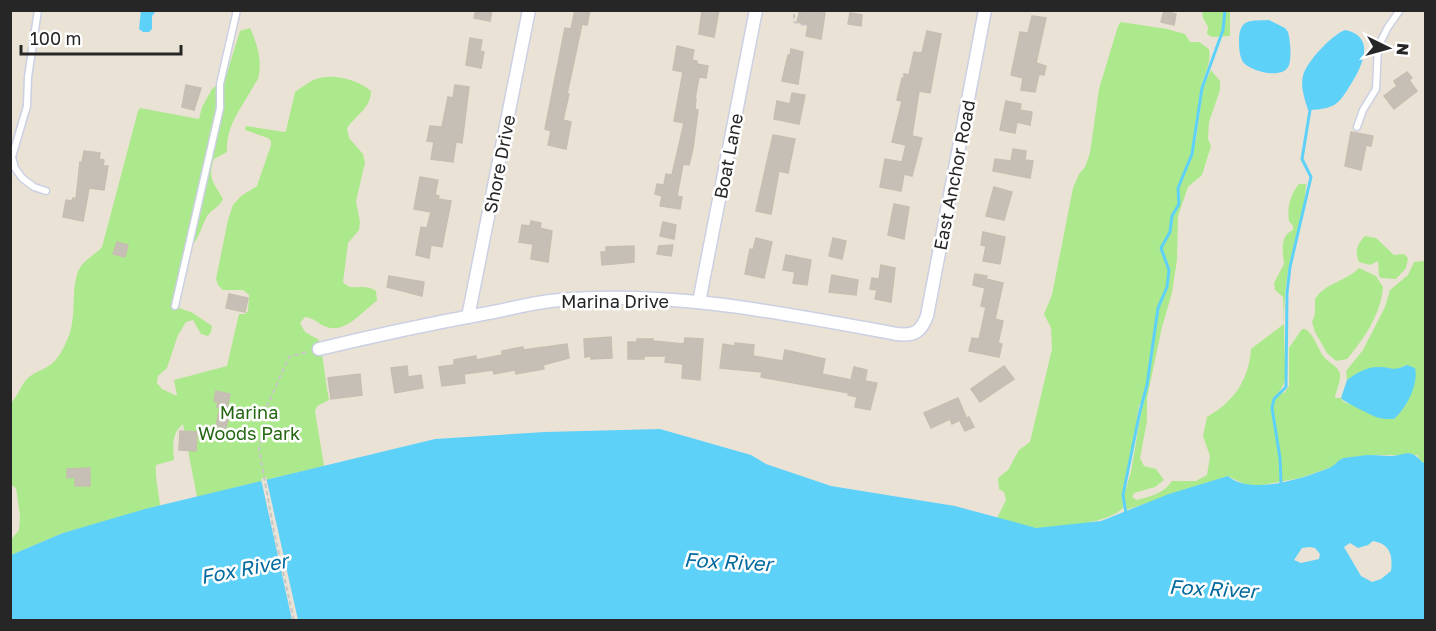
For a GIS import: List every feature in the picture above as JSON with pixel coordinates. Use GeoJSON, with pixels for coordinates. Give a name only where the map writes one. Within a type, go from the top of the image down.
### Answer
{"type":"FeatureCollection","features":[{"type":"Feature","properties":{"kind":"street","name":"Shore Drive"},"geometry":{"type":"LineString","coordinates":[[468,317],[529,10]]}},
{"type":"Feature","properties":{"kind":"street","name":"Boat Lane"},"geometry":{"type":"LineString","coordinates":[[699,302],[756,10]]}},
{"type":"Feature","properties":{"kind":"street","name":"East Anchor Road"},"geometry":{"type":"LineString","coordinates":[[914,334],[921,329],[927,316],[985,10]]}},
{"type":"Feature","properties":{"kind":"street","name":"Marina Drive"},"geometry":{"type":"LineString","coordinates":[[318,349],[549,302],[618,298],[699,302],[756,308],[897,334],[914,334]]}},
{"type":"Feature","properties":{"kind":"lane"},"geometry":{"type":"LineString","coordinates":[[38,10],[28,77],[27,106],[12,157],[15,168],[22,178],[46,191]]}},
{"type":"Feature","properties":{"kind":"lane"},"geometry":{"type":"LineString","coordinates":[[175,306],[220,108],[220,84],[237,10]]}},
{"type":"Feature","properties":{"kind":"lane"},"geometry":{"type":"LineString","coordinates":[[1357,127],[1363,110],[1376,89],[1378,47],[1400,10]]}},
{"type":"Feature","properties":{"kind":"path"},"geometry":{"type":"LineString","coordinates":[[794,14],[794,22],[808,26]]}},
{"type":"Feature","properties":{"kind":"path"},"geometry":{"type":"LineString","coordinates":[[294,621],[260,449],[267,406],[289,357],[318,349]]}},
{"type":"Feature","properties":{"kind":"green space"},"geometry":{"type":"Polygon","coordinates":[[[1202,11],[1230,11],[1230,36],[1212,37],[1207,34],[1208,27],[1202,11]]]}},
{"type":"Feature","properties":{"kind":"green space"},"geometry":{"type":"Polygon","coordinates":[[[1121,22],[1185,34],[1190,42],[1199,42],[1209,49],[1210,55],[1201,86],[1194,140],[1196,140],[1203,88],[1211,70],[1220,81],[1220,90],[1209,122],[1208,139],[1211,146],[1202,175],[1188,187],[1178,216],[1177,260],[1172,293],[1162,327],[1147,398],[1147,421],[1140,458],[1144,466],[1156,469],[1164,480],[1155,487],[1134,493],[1132,497],[1137,500],[1148,497],[1161,491],[1172,481],[1196,481],[1207,475],[1210,456],[1203,436],[1207,417],[1223,406],[1241,385],[1247,371],[1251,349],[1284,324],[1283,297],[1275,290],[1274,283],[1284,264],[1284,240],[1293,230],[1288,211],[1293,192],[1299,184],[1306,184],[1286,284],[1284,325],[1286,379],[1280,391],[1284,393],[1289,386],[1289,348],[1302,329],[1305,329],[1324,357],[1339,371],[1340,380],[1335,398],[1341,398],[1344,402],[1374,416],[1394,419],[1403,409],[1411,393],[1407,365],[1395,370],[1381,367],[1347,380],[1346,371],[1363,350],[1385,307],[1390,290],[1408,275],[1414,262],[1425,261],[1425,463],[1422,463],[1417,455],[1373,455],[1341,459],[1332,467],[1300,478],[1257,486],[1244,484],[1228,476],[1126,510],[1124,495],[1131,472],[1143,401],[1139,405],[1132,452],[1122,493],[1123,508],[1095,521],[1047,528],[1023,526],[997,518],[1006,500],[1004,492],[999,489],[998,478],[1008,470],[1019,450],[1030,442],[1052,349],[1051,328],[1044,314],[1052,295],[1073,188],[1090,153],[1099,89],[1121,22]]]}},
{"type":"Feature","properties":{"kind":"green space","name":"Marina Woods Park"},"geometry":{"type":"Polygon","coordinates":[[[250,28],[259,56],[258,78],[232,125],[227,142],[227,152],[214,159],[211,176],[223,199],[208,215],[195,242],[187,245],[171,305],[193,313],[212,326],[211,332],[208,336],[201,334],[193,320],[186,322],[178,335],[167,368],[158,376],[157,383],[162,389],[177,396],[174,380],[227,366],[239,314],[245,314],[248,311],[249,295],[243,290],[223,290],[216,279],[233,205],[241,196],[257,186],[271,145],[268,138],[245,130],[246,126],[286,131],[295,92],[316,79],[337,77],[359,84],[371,91],[366,107],[347,128],[349,138],[363,154],[365,163],[356,201],[360,222],[359,230],[348,243],[343,282],[350,287],[371,288],[376,291],[377,301],[354,320],[341,327],[327,327],[305,317],[300,323],[305,332],[319,340],[322,355],[329,400],[317,406],[315,411],[324,466],[197,497],[183,424],[175,436],[174,460],[156,465],[160,506],[63,533],[11,555],[10,541],[19,530],[20,516],[16,488],[11,485],[11,403],[29,377],[56,360],[68,338],[73,320],[77,273],[83,263],[102,247],[138,111],[140,108],[199,119],[202,107],[212,89],[225,79],[240,31],[250,28]]]}},
{"type":"Feature","properties":{"kind":"green space"},"geometry":{"type":"Polygon","coordinates":[[[1365,236],[1376,238],[1394,255],[1404,254],[1408,258],[1406,268],[1396,279],[1379,276],[1378,261],[1370,265],[1359,262],[1358,247],[1365,236]]]}},
{"type":"Feature","properties":{"kind":"green space"},"geometry":{"type":"Polygon","coordinates":[[[1359,268],[1376,276],[1383,287],[1382,297],[1371,326],[1360,343],[1347,359],[1336,361],[1327,353],[1315,332],[1312,322],[1315,314],[1315,299],[1324,289],[1359,268]]]}},
{"type":"Feature","properties":{"kind":"water"},"geometry":{"type":"Polygon","coordinates":[[[141,10],[156,11],[152,16],[152,29],[149,32],[139,29],[141,10]]]}},
{"type":"Feature","properties":{"kind":"water"},"geometry":{"type":"Polygon","coordinates":[[[1269,20],[1288,32],[1290,61],[1286,70],[1281,72],[1267,73],[1253,69],[1243,62],[1240,54],[1240,32],[1244,24],[1269,20]]]}},
{"type":"Feature","properties":{"kind":"water"},"geometry":{"type":"Polygon","coordinates":[[[1345,30],[1362,40],[1364,47],[1364,55],[1357,73],[1337,103],[1327,108],[1308,110],[1302,84],[1305,70],[1333,37],[1345,30]]]}},
{"type":"Feature","properties":{"kind":"water"},"geometry":{"type":"Polygon","coordinates":[[[1407,365],[1415,368],[1415,381],[1407,403],[1394,419],[1376,417],[1341,398],[1347,380],[1366,369],[1383,367],[1395,369],[1407,365]]]}},
{"type":"Feature","properties":{"kind":"water","name":"Fox River"},"geometry":{"type":"Polygon","coordinates":[[[660,429],[751,455],[766,464],[831,486],[955,506],[1036,528],[1101,521],[1169,494],[1228,476],[1238,482],[1263,485],[1292,480],[1318,472],[1344,458],[1368,455],[1395,456],[1407,453],[1418,457],[1425,463],[1425,620],[11,620],[11,555],[63,533],[145,509],[435,439],[545,432],[660,429]],[[1373,541],[1358,548],[1350,543],[1344,547],[1361,576],[1372,582],[1381,579],[1391,571],[1389,551],[1379,542],[1373,541]],[[1302,548],[1294,560],[1301,563],[1319,559],[1320,554],[1315,548],[1302,548]]]}},
{"type":"Feature","properties":{"kind":"pier"},"geometry":{"type":"Polygon","coordinates":[[[266,477],[298,620],[292,620],[261,479],[266,477]]]}},
{"type":"Feature","properties":{"kind":"building"},"geometry":{"type":"Polygon","coordinates":[[[476,10],[492,10],[490,21],[474,18],[476,10]]]}},
{"type":"Feature","properties":{"kind":"building"},"geometry":{"type":"Polygon","coordinates":[[[575,10],[590,10],[587,25],[582,24],[567,94],[569,94],[563,120],[571,122],[566,149],[548,145],[551,131],[545,129],[565,28],[571,29],[575,10]]]}},
{"type":"Feature","properties":{"kind":"building"},"geometry":{"type":"Polygon","coordinates":[[[702,10],[719,10],[714,37],[699,34],[702,10]]]}},
{"type":"Feature","properties":{"kind":"building"},"geometry":{"type":"Polygon","coordinates":[[[800,10],[817,10],[825,13],[821,39],[806,36],[808,25],[797,22],[800,10]]]}},
{"type":"Feature","properties":{"kind":"building"},"geometry":{"type":"Polygon","coordinates":[[[1164,11],[1176,14],[1174,25],[1161,22],[1164,11]]]}},
{"type":"Feature","properties":{"kind":"building"},"geometry":{"type":"Polygon","coordinates":[[[850,13],[862,15],[861,26],[848,24],[850,13]]]}},
{"type":"Feature","properties":{"kind":"building"},"geometry":{"type":"Polygon","coordinates":[[[1032,16],[1046,18],[1036,63],[1046,66],[1044,75],[1039,74],[1035,92],[1021,90],[1023,78],[1011,75],[1020,32],[1028,33],[1032,16]]]}},
{"type":"Feature","properties":{"kind":"building"},"geometry":{"type":"Polygon","coordinates":[[[927,31],[941,34],[930,93],[919,91],[912,136],[922,138],[912,176],[904,174],[901,191],[880,187],[885,159],[902,162],[906,145],[892,142],[902,101],[897,100],[902,78],[904,79],[904,74],[909,75],[914,52],[922,53],[927,31]]]}},
{"type":"Feature","properties":{"kind":"building"},"geometry":{"type":"Polygon","coordinates":[[[470,38],[482,40],[480,51],[484,52],[481,68],[466,65],[470,38]]]}},
{"type":"Feature","properties":{"kind":"building"},"geometry":{"type":"Polygon","coordinates":[[[677,46],[694,50],[692,60],[697,61],[697,64],[708,66],[706,78],[699,77],[695,99],[695,109],[698,110],[693,148],[689,165],[683,164],[677,196],[682,197],[680,209],[660,206],[662,196],[655,194],[657,184],[664,185],[666,174],[672,175],[684,123],[674,121],[683,72],[673,70],[677,46]]]}},
{"type":"Feature","properties":{"kind":"building"},"geometry":{"type":"Polygon","coordinates":[[[791,49],[803,52],[798,84],[782,81],[791,49]]]}},
{"type":"Feature","properties":{"kind":"building"},"geometry":{"type":"Polygon","coordinates":[[[1407,72],[1412,78],[1409,80],[1417,91],[1394,109],[1384,96],[1397,86],[1394,81],[1407,72]]]}},
{"type":"Feature","properties":{"kind":"building"},"geometry":{"type":"Polygon","coordinates":[[[186,85],[201,88],[194,110],[182,107],[186,85]]]}},
{"type":"Feature","properties":{"kind":"building"},"geometry":{"type":"Polygon","coordinates":[[[455,85],[469,87],[462,143],[456,142],[453,162],[431,159],[434,142],[427,141],[430,126],[442,127],[448,97],[453,98],[455,85]]]}},
{"type":"Feature","properties":{"kind":"building"},"geometry":{"type":"Polygon","coordinates":[[[792,93],[805,95],[799,124],[774,119],[777,101],[790,104],[792,93]]]}},
{"type":"Feature","properties":{"kind":"building"},"geometry":{"type":"Polygon","coordinates":[[[1006,101],[1021,104],[1020,110],[1032,112],[1030,125],[1017,122],[1015,133],[1000,130],[1006,101]]]}},
{"type":"Feature","properties":{"kind":"building"},"geometry":{"type":"Polygon","coordinates":[[[1351,132],[1373,136],[1371,146],[1366,145],[1361,170],[1345,166],[1351,132]]]}},
{"type":"Feature","properties":{"kind":"building"},"geometry":{"type":"Polygon","coordinates":[[[773,135],[795,139],[788,173],[779,171],[771,214],[756,211],[773,135]]]}},
{"type":"Feature","properties":{"kind":"building"},"geometry":{"type":"Polygon","coordinates":[[[1013,149],[1026,151],[1025,160],[1033,161],[1030,178],[993,171],[995,159],[1011,161],[1013,149]]]}},
{"type":"Feature","properties":{"kind":"building"},"geometry":{"type":"Polygon","coordinates":[[[84,151],[100,153],[99,159],[104,160],[103,166],[108,166],[104,190],[89,188],[83,221],[63,217],[66,200],[76,199],[80,162],[82,163],[84,151]]]}},
{"type":"Feature","properties":{"kind":"building"},"geometry":{"type":"Polygon","coordinates":[[[420,177],[438,180],[435,195],[439,196],[438,199],[451,201],[442,247],[431,245],[429,258],[416,255],[421,227],[427,228],[431,212],[414,209],[420,177]]]}},
{"type":"Feature","properties":{"kind":"building"},"geometry":{"type":"Polygon","coordinates":[[[994,187],[1012,192],[1004,220],[986,216],[994,187]]]}},
{"type":"Feature","properties":{"kind":"building"},"geometry":{"type":"Polygon","coordinates":[[[894,204],[909,207],[904,239],[888,235],[894,204]]]}},
{"type":"Feature","properties":{"kind":"building"},"geometry":{"type":"Polygon","coordinates":[[[531,221],[541,223],[540,228],[552,231],[548,262],[531,259],[533,244],[519,242],[522,225],[530,226],[531,221]]]}},
{"type":"Feature","properties":{"kind":"building"},"geometry":{"type":"Polygon","coordinates":[[[663,222],[676,225],[674,239],[660,236],[663,222]]]}},
{"type":"Feature","properties":{"kind":"building"},"geometry":{"type":"Polygon","coordinates":[[[983,232],[1005,237],[1000,264],[983,261],[986,246],[981,245],[983,232]]]}},
{"type":"Feature","properties":{"kind":"building"},"geometry":{"type":"Polygon","coordinates":[[[756,238],[772,242],[764,278],[745,274],[750,249],[753,250],[756,238]]]}},
{"type":"Feature","properties":{"kind":"building"},"geometry":{"type":"Polygon","coordinates":[[[833,238],[846,241],[842,259],[829,256],[833,238]]]}},
{"type":"Feature","properties":{"kind":"building"},"geometry":{"type":"Polygon","coordinates":[[[117,242],[128,245],[125,257],[113,254],[117,242]]]}},
{"type":"Feature","properties":{"kind":"building"},"geometry":{"type":"Polygon","coordinates":[[[673,245],[671,256],[657,254],[659,246],[673,245]]]}},
{"type":"Feature","properties":{"kind":"building"},"geometry":{"type":"Polygon","coordinates":[[[634,246],[634,262],[602,265],[601,252],[606,252],[606,247],[634,246]]]}},
{"type":"Feature","properties":{"kind":"building"},"geometry":{"type":"Polygon","coordinates":[[[786,255],[811,260],[807,285],[793,283],[795,272],[783,270],[786,255]]]}},
{"type":"Feature","properties":{"kind":"building"},"geometry":{"type":"Polygon","coordinates":[[[881,265],[895,268],[891,302],[875,299],[877,290],[870,289],[872,278],[879,279],[881,265]]]}},
{"type":"Feature","properties":{"kind":"building"},"geometry":{"type":"Polygon","coordinates":[[[975,274],[1003,283],[995,319],[1003,321],[998,343],[1002,344],[999,357],[969,351],[972,338],[979,339],[986,307],[981,306],[985,288],[973,285],[975,274]]]}},
{"type":"Feature","properties":{"kind":"building"},"geometry":{"type":"Polygon","coordinates":[[[832,275],[858,280],[856,295],[829,292],[832,275]]]}},
{"type":"Feature","properties":{"kind":"building"},"geometry":{"type":"Polygon","coordinates":[[[389,276],[424,282],[422,296],[387,287],[389,276]]]}},
{"type":"Feature","properties":{"kind":"building"},"geometry":{"type":"Polygon","coordinates":[[[229,294],[248,298],[245,312],[226,308],[229,294]]]}},
{"type":"Feature","properties":{"kind":"building"},"geometry":{"type":"Polygon","coordinates":[[[611,337],[612,358],[585,357],[584,339],[611,337]]]}},
{"type":"Feature","properties":{"kind":"building"},"geometry":{"type":"Polygon","coordinates":[[[685,338],[703,339],[700,380],[682,378],[683,364],[665,362],[666,356],[628,359],[628,342],[637,342],[637,339],[653,339],[653,341],[684,344],[685,338]]]}},
{"type":"Feature","properties":{"kind":"building"},"geometry":{"type":"Polygon","coordinates":[[[735,343],[754,345],[753,356],[783,361],[785,350],[825,359],[822,374],[851,380],[854,367],[867,370],[865,381],[877,383],[870,410],[855,407],[857,397],[848,395],[849,393],[761,377],[762,372],[720,368],[723,344],[735,346],[735,343]]]}},
{"type":"Feature","properties":{"kind":"building"},"geometry":{"type":"Polygon","coordinates":[[[567,344],[569,358],[543,365],[544,369],[516,374],[515,370],[494,374],[493,370],[464,374],[465,383],[442,386],[439,367],[454,365],[454,360],[476,356],[476,360],[502,355],[502,351],[523,347],[523,350],[567,344]]]}},
{"type":"Feature","properties":{"kind":"building"},"geometry":{"type":"Polygon","coordinates":[[[407,366],[408,377],[421,375],[423,388],[395,393],[391,368],[407,366]]]}},
{"type":"Feature","properties":{"kind":"building"},"geometry":{"type":"Polygon","coordinates":[[[1004,366],[1014,379],[980,402],[971,389],[1004,366]]]}},
{"type":"Feature","properties":{"kind":"building"},"geometry":{"type":"Polygon","coordinates":[[[360,374],[362,395],[331,399],[328,378],[360,374]]]}},
{"type":"Feature","properties":{"kind":"building"},"geometry":{"type":"Polygon","coordinates":[[[216,391],[230,394],[226,428],[216,426],[220,407],[217,407],[218,402],[214,401],[216,391]]]}},
{"type":"Feature","properties":{"kind":"building"},"geometry":{"type":"Polygon","coordinates":[[[958,398],[966,417],[952,424],[950,419],[931,428],[924,413],[958,398]]]}},
{"type":"Feature","properties":{"kind":"building"},"geometry":{"type":"Polygon","coordinates":[[[969,417],[974,427],[965,431],[960,421],[969,417]]]}},
{"type":"Feature","properties":{"kind":"building"},"geometry":{"type":"Polygon","coordinates":[[[180,431],[197,432],[196,451],[179,450],[180,431]]]}},
{"type":"Feature","properties":{"kind":"building"},"geometry":{"type":"Polygon","coordinates":[[[90,468],[90,486],[75,486],[75,477],[67,478],[67,469],[90,468]]]}},
{"type":"Feature","properties":{"kind":"waterway"},"geometry":{"type":"LineString","coordinates":[[1126,514],[1123,495],[1147,385],[1158,308],[1167,287],[1169,270],[1161,248],[1170,232],[1172,216],[1179,204],[1178,188],[1192,154],[1202,88],[1223,30],[1225,10]]}},
{"type":"Feature","properties":{"kind":"waterway"},"geometry":{"type":"LineString","coordinates":[[1281,483],[1280,458],[1272,408],[1274,399],[1286,387],[1287,293],[1290,267],[1311,177],[1302,159],[1310,110]]}}]}
